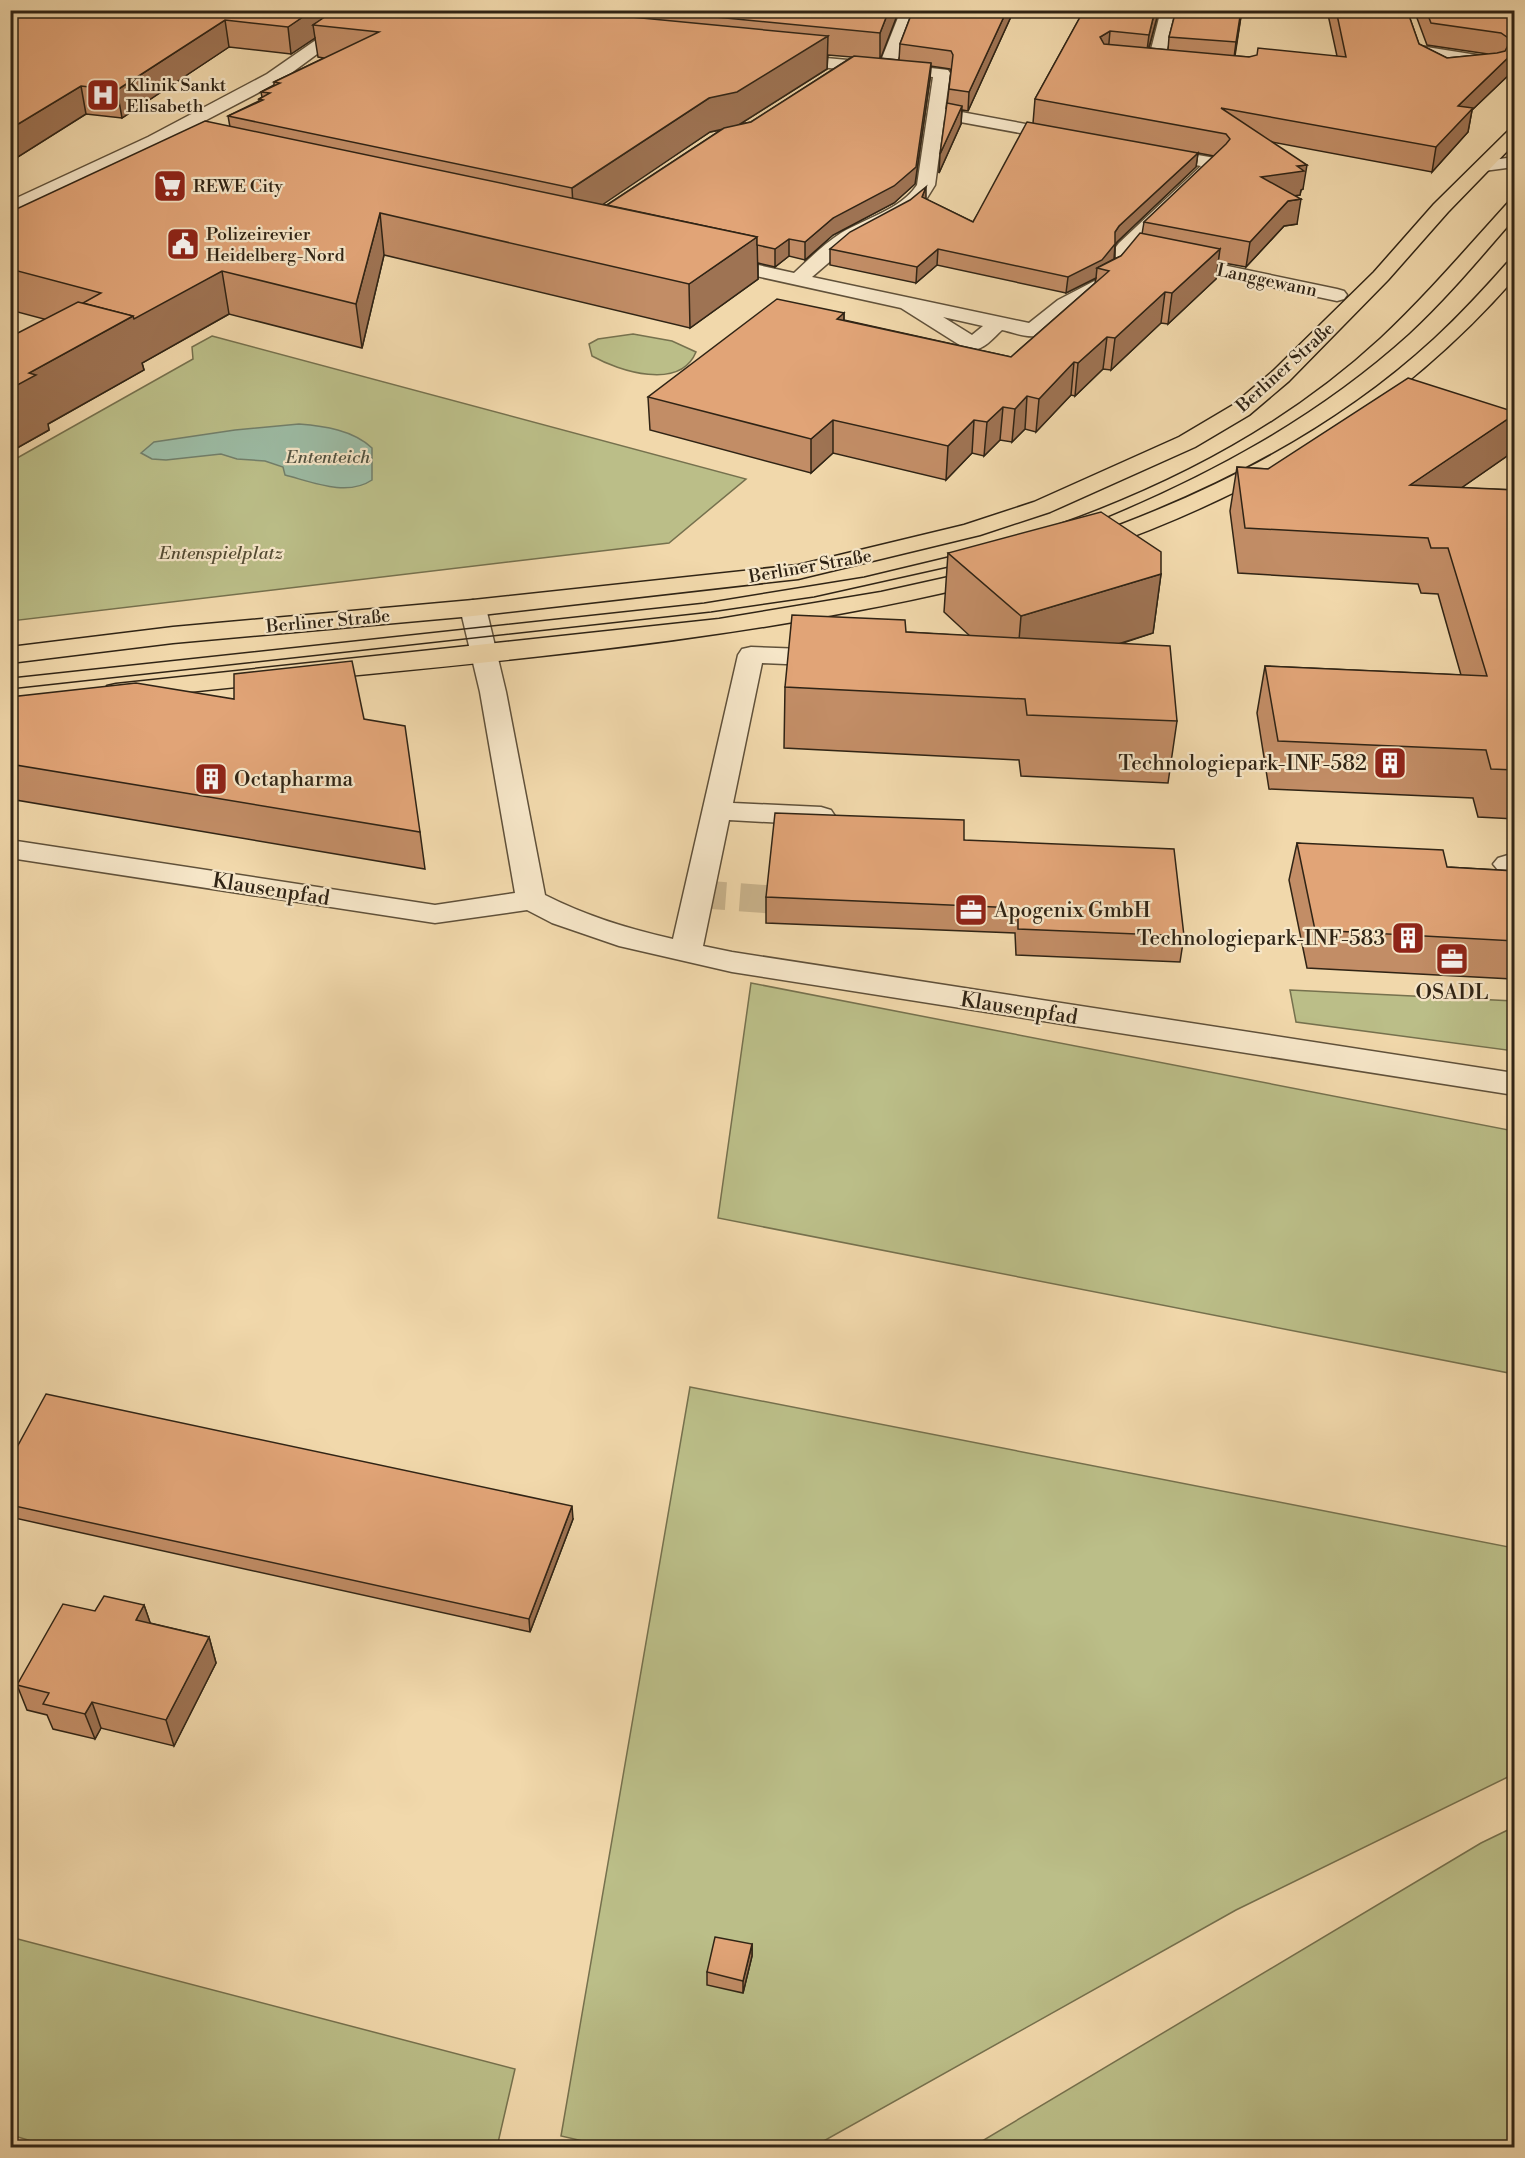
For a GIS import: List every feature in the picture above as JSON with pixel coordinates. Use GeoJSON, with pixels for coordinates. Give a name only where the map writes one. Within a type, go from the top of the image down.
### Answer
{"type":"FeatureCollection","features":[{"type":"Feature","properties":{"kind":"main road","name":"Berliner Straße"},"geometry":{"type":"LineString","coordinates":[[10,655],[173,635],[473,608],[798,572],[972,530],[1042,507],[1187,442],[1241,410],[1281,376],[1381,276],[1441,208],[1514,138]]}},
{"type":"Feature","properties":{"kind":"main road"},"geometry":{"type":"LineString","coordinates":[[1065,552],[1185,509],[1261,472],[1323,434],[1416,366],[1478,307],[1515,267]]}},
{"type":"Feature","properties":{"kind":"main road"},"geometry":{"type":"LineString","coordinates":[[93,695],[806,615],[927,591],[1013,569]]}},
{"type":"Feature","properties":{"kind":"street"},"geometry":{"type":"LineString","coordinates":[[886,69],[909,10]]}},
{"type":"Feature","properties":{"kind":"street"},"geometry":{"type":"LineString","coordinates":[[1155,65],[1169,10]]}},
{"type":"Feature","properties":{"kind":"street"},"geometry":{"type":"LineString","coordinates":[[339,14],[372,15]]}},
{"type":"Feature","properties":{"kind":"street"},"geometry":{"type":"LineString","coordinates":[[10,208],[154,141],[273,78],[372,15]]}},
{"type":"Feature","properties":{"kind":"street"},"geometry":{"type":"LineString","coordinates":[[1413,34],[1423,63],[1437,70]]}},
{"type":"Feature","properties":{"kind":"street"},"geometry":{"type":"LineString","coordinates":[[1442,38],[1446,55]]}},
{"type":"Feature","properties":{"kind":"street"},"geometry":{"type":"LineString","coordinates":[[1420,51],[1496,63],[1492,69],[1454,73]]}},
{"type":"Feature","properties":{"kind":"street"},"geometry":{"type":"LineString","coordinates":[[771,57],[847,66],[942,73],[938,113],[926,185],[922,193],[884,218],[846,238],[797,280]]}},
{"type":"Feature","properties":{"kind":"street"},"geometry":{"type":"LineString","coordinates":[[829,77],[847,66]]}},
{"type":"Feature","properties":{"kind":"street"},"geometry":{"type":"LineString","coordinates":[[938,113],[1085,140]]}},
{"type":"Feature","properties":{"kind":"street"},"geometry":{"type":"LineString","coordinates":[[154,141],[222,156]]}},
{"type":"Feature","properties":{"kind":"street"},"geometry":{"type":"LineString","coordinates":[[1140,149],[1215,163],[1126,247],[1140,255]]}},
{"type":"Feature","properties":{"kind":"street"},"geometry":{"type":"LineString","coordinates":[[1484,166],[1515,162]]}},
{"type":"Feature","properties":{"kind":"street"},"geometry":{"type":"LineString","coordinates":[[693,257],[908,304],[973,345],[998,323],[1032,330],[1050,315],[1109,280],[1126,261],[1140,255]]}},
{"type":"Feature","properties":{"kind":"street","name":"Langgewann"},"geometry":{"type":"LineString","coordinates":[[1140,255],[1337,295]]}},
{"type":"Feature","properties":{"kind":"street"},"geometry":{"type":"LineString","coordinates":[[473,608],[493,692],[531,900]]}},
{"type":"Feature","properties":{"kind":"street"},"geometry":{"type":"LineString","coordinates":[[686,951],[751,655],[852,658]]}},
{"type":"Feature","properties":{"kind":"street"},"geometry":{"type":"LineString","coordinates":[[715,811],[844,818]]}},
{"type":"Feature","properties":{"kind":"street","name":"Klausenpfad"},"geometry":{"type":"LineString","coordinates":[[10,849],[435,914],[531,900],[563,916],[630,939],[755,966],[1515,1083]]}},
{"type":"Feature","properties":{"kind":"green space"},"geometry":{"type":"Polygon","coordinates":[[[633,334],[672,341],[696,352],[688,364],[677,371],[663,374],[633,372],[592,356],[589,344],[598,339],[633,334]]]}},
{"type":"Feature","properties":{"kind":"green space","name":"Entenspielplatz"},"geometry":{"type":"Polygon","coordinates":[[[212,336],[746,479],[669,543],[11,621],[10,462],[193,359],[192,347],[212,336]]]}},
{"type":"Feature","properties":{"kind":"green space"},"geometry":{"type":"Polygon","coordinates":[[[751,983],[1514,1131],[1514,1374],[718,1218],[751,983]]]}},
{"type":"Feature","properties":{"kind":"green space"},"geometry":{"type":"Polygon","coordinates":[[[1290,990],[1514,1001],[1514,1051],[1296,1022],[1290,990]]]}},
{"type":"Feature","properties":{"kind":"green space"},"geometry":{"type":"Polygon","coordinates":[[[690,1387],[1514,1548],[1514,1774],[1236,1910],[813,2147],[613,2148],[561,2136],[690,1387]]]}},
{"type":"Feature","properties":{"kind":"green space"},"geometry":{"type":"Polygon","coordinates":[[[1514,1827],[1514,2147],[972,2147],[1481,1843],[1514,1827]]]}},
{"type":"Feature","properties":{"kind":"green space"},"geometry":{"type":"Polygon","coordinates":[[[10,1937],[515,2069],[497,2147],[55,2148],[11,2135],[10,1937]]]}},
{"type":"Feature","properties":{"kind":"water","name":"Ententeich"},"geometry":{"type":"Polygon","coordinates":[[[299,424],[338,430],[356,437],[372,448],[372,480],[362,485],[341,488],[285,475],[283,467],[265,461],[237,459],[221,454],[166,460],[152,459],[141,453],[154,442],[235,430],[299,424]]]}},
{"type":"Feature","properties":{"kind":"building"},"geometry":{"type":"Polygon","coordinates":[[[10,10],[313,10],[288,27],[225,20],[117,90],[81,86],[10,129],[10,10]]]}},
{"type":"Feature","properties":{"kind":"building"},"geometry":{"type":"Polygon","coordinates":[[[335,10],[558,10],[828,36],[737,92],[709,98],[572,188],[228,116],[263,100],[259,99],[270,93],[261,92],[280,83],[274,82],[379,32],[313,25],[335,10]]]}},
{"type":"Feature","properties":{"kind":"building"},"geometry":{"type":"Polygon","coordinates":[[[644,10],[889,10],[880,33],[644,10]]]}},
{"type":"Feature","properties":{"kind":"building"},"geometry":{"type":"Polygon","coordinates":[[[913,10],[1007,10],[969,92],[949,89],[953,55],[951,51],[900,44],[913,10]]]}},
{"type":"Feature","properties":{"kind":"building"},"geometry":{"type":"Polygon","coordinates":[[[1084,10],[1155,10],[1149,35],[1110,31],[1100,37],[1104,44],[1249,57],[1257,55],[1258,48],[1346,57],[1336,10],[1407,10],[1419,44],[1447,58],[1505,51],[1511,40],[1501,33],[1431,23],[1426,10],[1515,10],[1515,51],[1458,106],[1473,108],[1436,147],[1221,108],[1307,165],[1297,166],[1304,171],[1261,177],[1301,199],[1288,201],[1250,242],[1144,222],[1226,144],[1230,139],[1226,134],[1035,99],[1084,10]]]}},
{"type":"Feature","properties":{"kind":"building"},"geometry":{"type":"Polygon","coordinates":[[[1176,10],[1241,10],[1236,42],[1169,37],[1176,10]]]}},
{"type":"Feature","properties":{"kind":"building"},"geometry":{"type":"Polygon","coordinates":[[[854,56],[931,63],[916,167],[894,186],[833,218],[805,242],[789,239],[775,249],[757,245],[757,237],[607,205],[724,128],[751,122],[854,56]]]}},
{"type":"Feature","properties":{"kind":"building"},"geometry":{"type":"Polygon","coordinates":[[[947,103],[962,106],[940,154],[947,103]]]}},
{"type":"Feature","properties":{"kind":"building"},"geometry":{"type":"Polygon","coordinates":[[[205,121],[757,237],[689,284],[380,213],[356,304],[222,271],[134,319],[133,316],[83,303],[101,293],[10,269],[10,212],[205,121]]]}},
{"type":"Feature","properties":{"kind":"building"},"geometry":{"type":"Polygon","coordinates":[[[1027,122],[1198,153],[1119,226],[1115,232],[1115,244],[1102,260],[1068,277],[938,249],[917,267],[830,249],[850,232],[910,200],[926,187],[922,197],[973,222],[1027,122]]]}},
{"type":"Feature","properties":{"kind":"building"},"geometry":{"type":"Polygon","coordinates":[[[1140,233],[1220,249],[1172,293],[1165,292],[1115,338],[1107,337],[1078,363],[1074,362],[1039,399],[1027,396],[1015,409],[1003,407],[987,422],[974,420],[948,446],[833,420],[811,439],[648,397],[777,299],[844,313],[837,319],[1011,357],[1109,271],[1097,268],[1121,256],[1140,233]]]}},
{"type":"Feature","properties":{"kind":"building"},"geometry":{"type":"Polygon","coordinates":[[[78,302],[133,316],[29,373],[36,375],[10,389],[10,337],[78,302]]]}},
{"type":"Feature","properties":{"kind":"building"},"geometry":{"type":"Polygon","coordinates":[[[1408,378],[1515,412],[1410,485],[1515,490],[1515,770],[1491,769],[1486,750],[1278,741],[1265,666],[1487,676],[1448,548],[1431,548],[1428,538],[1245,528],[1237,467],[1268,469],[1408,378]]]}},
{"type":"Feature","properties":{"kind":"building"},"geometry":{"type":"Polygon","coordinates":[[[1101,512],[1161,552],[1161,574],[1021,616],[948,553],[1101,512]]]}},
{"type":"Feature","properties":{"kind":"building"},"geometry":{"type":"Polygon","coordinates":[[[792,615],[905,620],[906,632],[1170,646],[1177,721],[1027,715],[1025,699],[785,687],[792,615]]]}},
{"type":"Feature","properties":{"kind":"building","name":"Octapharma"},"geometry":{"type":"Polygon","coordinates":[[[352,661],[364,719],[405,726],[420,832],[10,764],[10,697],[136,683],[234,699],[234,674],[352,661]]]}},
{"type":"Feature","properties":{"kind":"building","name":"Apogenix GmbH"},"geometry":{"type":"Polygon","coordinates":[[[775,813],[964,820],[964,840],[1174,849],[1184,936],[1018,929],[1018,908],[766,897],[775,813]]]}},
{"type":"Feature","properties":{"kind":"building"},"geometry":{"type":"Polygon","coordinates":[[[1297,843],[1443,850],[1447,867],[1515,871],[1515,941],[1315,930],[1297,843]]]}},
{"type":"Feature","properties":{"kind":"building"},"geometry":{"type":"Polygon","coordinates":[[[46,1394],[572,1506],[529,1619],[10,1505],[10,1460],[46,1394]]]}},
{"type":"Feature","properties":{"kind":"building"},"geometry":{"type":"Polygon","coordinates":[[[104,1596],[144,1605],[136,1620],[209,1637],[166,1720],[92,1702],[85,1714],[43,1704],[49,1693],[17,1685],[63,1604],[95,1611],[104,1596]]]}},
{"type":"Feature","properties":{"kind":"building"},"geometry":{"type":"Polygon","coordinates":[[[715,1937],[752,1944],[743,1981],[707,1972],[715,1937]]]}},
{"type":"Feature","properties":{"kind":"tunnel"},"geometry":{"type":"LineString","coordinates":[[698,894],[803,902]]}},
{"type":"Feature","properties":{"kind":"tram line"},"geometry":{"type":"LineString","coordinates":[[1056,525],[1144,490],[1186,470],[1228,448],[1307,398],[1398,321],[1514,195]]}},
{"type":"Feature","properties":{"kind":"tram line"},"geometry":{"type":"LineString","coordinates":[[1093,523],[1219,465],[1337,392],[1423,321],[1514,220]]}},
{"type":"Feature","properties":{"kind":"tram line"},"geometry":{"type":"LineString","coordinates":[[10,678],[704,603],[864,577],[964,553]]}},
{"type":"Feature","properties":{"kind":"tram line"},"geometry":{"type":"LineString","coordinates":[[10,689],[711,612],[814,597],[962,564]]}},
{"type":"Feature","properties":{"kind":"place","name":"Klinik Sankt Elisabeth"},"geometry":{"type":"Point","coordinates":[103,95]}},
{"type":"Feature","properties":{"kind":"place","name":"REWE City"},"geometry":{"type":"Point","coordinates":[170,186]}},
{"type":"Feature","properties":{"kind":"place","name":"Polizeirevier Heidelberg-Nord"},"geometry":{"type":"Point","coordinates":[183,244]}},
{"type":"Feature","properties":{"kind":"place","name":"Technologiepark-INF-582"},"geometry":{"type":"Point","coordinates":[1390,763]}},
{"type":"Feature","properties":{"kind":"place","name":"Octapharma"},"geometry":{"type":"Point","coordinates":[211,779]}},
{"type":"Feature","properties":{"kind":"place","name":"Apogenix GmbH"},"geometry":{"type":"Point","coordinates":[971,910]}},
{"type":"Feature","properties":{"kind":"place","name":"Technologiepark-INF-583"},"geometry":{"type":"Point","coordinates":[1408,938]}},
{"type":"Feature","properties":{"kind":"place","name":"OSADL"},"geometry":{"type":"Point","coordinates":[1452,959]}}]}
